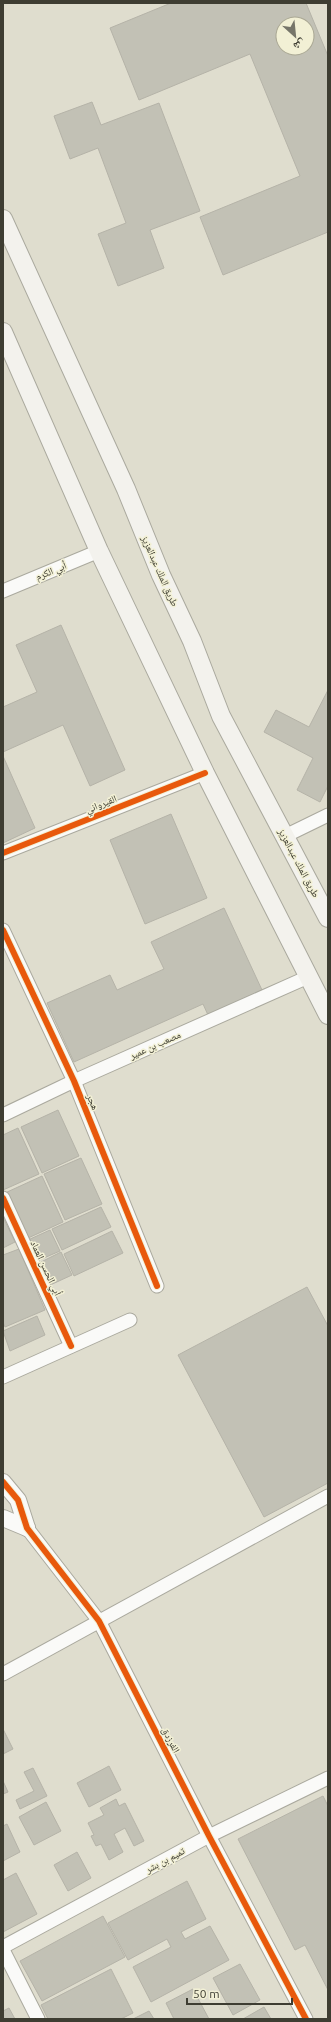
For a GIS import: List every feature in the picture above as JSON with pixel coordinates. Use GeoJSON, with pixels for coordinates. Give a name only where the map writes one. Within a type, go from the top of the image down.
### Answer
{"type":"FeatureCollection","features":[{"type":"Feature","properties":{"kind":"main road","name":"طريق الملك عبدالعزيز"},"geometry":{"type":"LineString","coordinates":[[3,219],[126,489],[161,575],[192,640],[221,716],[328,918]]}},
{"type":"Feature","properties":{"kind":"main road"},"geometry":{"type":"LineString","coordinates":[[3,332],[99,551],[205,773],[328,1015]]}},
{"type":"Feature","properties":{"kind":"street","name":"أبي الكرم"},"geometry":{"type":"LineString","coordinates":[[3,591],[99,551]]}},
{"type":"Feature","properties":{"kind":"street","name":"القيرواني"},"geometry":{"type":"LineString","coordinates":[[3,854],[205,773]]}},
{"type":"Feature","properties":{"kind":"street"},"geometry":{"type":"LineString","coordinates":[[285,836],[328,815]]}},
{"type":"Feature","properties":{"kind":"street","name":"هجر"},"geometry":{"type":"LineString","coordinates":[[3,930],[74,1081],[157,1286]]}},
{"type":"Feature","properties":{"kind":"street","name":"مصعب بن عمير"},"geometry":{"type":"LineString","coordinates":[[3,1115],[74,1081],[308,977]]}},
{"type":"Feature","properties":{"kind":"street","name":"أبي الحسن العماد"},"geometry":{"type":"LineString","coordinates":[[3,1198],[71,1346]]}},
{"type":"Feature","properties":{"kind":"street"},"geometry":{"type":"LineString","coordinates":[[3,1377],[130,1320]]}},
{"type":"Feature","properties":{"kind":"street","name":"الفرزدق"},"geometry":{"type":"LineString","coordinates":[[3,1482],[18,1500],[27,1528],[99,1621],[209,1836],[306,2019]]}},
{"type":"Feature","properties":{"kind":"street"},"geometry":{"type":"LineString","coordinates":[[3,1674],[328,1496]]}},
{"type":"Feature","properties":{"kind":"street","name":"الفرزدق"},"geometry":{"type":"LineString","coordinates":[[3,1518],[27,1528]]}},
{"type":"Feature","properties":{"kind":"street","name":"تميم بن بشر"},"geometry":{"type":"LineString","coordinates":[[3,1947],[209,1836],[328,1778]]}},
{"type":"Feature","properties":{"kind":"street"},"geometry":{"type":"LineString","coordinates":[[3,1950],[38,2019]]}},
{"type":"Feature","properties":{"kind":"building"},"geometry":{"type":"Polygon","coordinates":[[[171,3],[306,3],[311,16],[275,16],[275,56],[315,56],[315,25],[328,56],[328,232],[223,275],[200,217],[300,176],[250,54],[139,100],[110,28],[171,3]]]}},
{"type":"Feature","properties":{"kind":"building"},"geometry":{"type":"Polygon","coordinates":[[[92,102],[101,125],[159,103],[200,211],[150,230],[164,268],[118,286],[98,234],[126,223],[98,148],[70,159],[54,116],[92,102]]]}},
{"type":"Feature","properties":{"kind":"building"},"geometry":{"type":"Polygon","coordinates":[[[61,625],[125,770],[90,786],[63,725],[3,752],[3,707],[37,692],[16,645],[61,625]]]}},
{"type":"Feature","properties":{"kind":"building"},"geometry":{"type":"Polygon","coordinates":[[[328,690],[328,786],[320,802],[297,790],[313,758],[264,732],[276,710],[309,727],[328,690]]]}},
{"type":"Feature","properties":{"kind":"building"},"geometry":{"type":"Polygon","coordinates":[[[3,756],[35,828],[3,843],[3,756]]]}},
{"type":"Feature","properties":{"kind":"building"},"geometry":{"type":"Polygon","coordinates":[[[171,814],[207,898],[145,924],[110,840],[171,814]]]}},
{"type":"Feature","properties":{"kind":"building"},"geometry":{"type":"Polygon","coordinates":[[[224,908],[262,990],[208,1015],[203,1004],[74,1062],[47,1003],[110,975],[117,990],[164,969],[151,942],[224,908]]]}},
{"type":"Feature","properties":{"kind":"building"},"geometry":{"type":"Polygon","coordinates":[[[58,1110],[79,1156],[42,1173],[21,1127],[58,1110]]]}},
{"type":"Feature","properties":{"kind":"building"},"geometry":{"type":"Polygon","coordinates":[[[18,1128],[39,1174],[3,1190],[3,1135],[18,1128]]]}},
{"type":"Feature","properties":{"kind":"building"},"geometry":{"type":"Polygon","coordinates":[[[81,1158],[102,1204],[65,1220],[44,1174],[81,1158]]]}},
{"type":"Feature","properties":{"kind":"building"},"geometry":{"type":"Polygon","coordinates":[[[42,1176],[63,1222],[26,1239],[5,1193],[42,1176]]]}},
{"type":"Feature","properties":{"kind":"building"},"geometry":{"type":"Polygon","coordinates":[[[101,1207],[111,1227],[62,1250],[52,1229],[101,1207]]]}},
{"type":"Feature","properties":{"kind":"building"},"geometry":{"type":"Polygon","coordinates":[[[3,1217],[15,1242],[3,1248],[3,1217]]]}},
{"type":"Feature","properties":{"kind":"building"},"geometry":{"type":"Polygon","coordinates":[[[50,1230],[60,1251],[37,1261],[28,1240],[50,1230]]]}},
{"type":"Feature","properties":{"kind":"building"},"geometry":{"type":"Polygon","coordinates":[[[112,1231],[123,1253],[74,1276],[64,1254],[112,1231]]]}},
{"type":"Feature","properties":{"kind":"building"},"geometry":{"type":"Polygon","coordinates":[[[19,1249],[45,1310],[5,1327],[3,1322],[3,1255],[19,1249]]]}},
{"type":"Feature","properties":{"kind":"building"},"geometry":{"type":"Polygon","coordinates":[[[61,1252],[72,1275],[48,1286],[37,1264],[61,1252]]]}},
{"type":"Feature","properties":{"kind":"building"},"geometry":{"type":"Polygon","coordinates":[[[307,1287],[328,1326],[328,1483],[264,1517],[178,1355],[307,1287]]]}},
{"type":"Feature","properties":{"kind":"building"},"geometry":{"type":"Polygon","coordinates":[[[37,1316],[45,1335],[10,1351],[3,1331],[37,1316]]]}},
{"type":"Feature","properties":{"kind":"building"},"geometry":{"type":"Polygon","coordinates":[[[3,1729],[13,1749],[3,1754],[3,1729]]]}},
{"type":"Feature","properties":{"kind":"building"},"geometry":{"type":"Polygon","coordinates":[[[109,1766],[121,1790],[89,1807],[77,1783],[109,1766]]]}},
{"type":"Feature","properties":{"kind":"building"},"geometry":{"type":"Polygon","coordinates":[[[33,1768],[47,1796],[20,1809],[16,1800],[34,1791],[24,1772],[33,1768]]]}},
{"type":"Feature","properties":{"kind":"building"},"geometry":{"type":"Polygon","coordinates":[[[3,1781],[8,1792],[3,1794],[3,1781]]]}},
{"type":"Feature","properties":{"kind":"building"},"geometry":{"type":"Polygon","coordinates":[[[323,1796],[328,1806],[328,1990],[305,1945],[295,1950],[238,1839],[323,1796]]]}},
{"type":"Feature","properties":{"kind":"building"},"geometry":{"type":"Polygon","coordinates":[[[116,1799],[119,1806],[125,1803],[144,1841],[134,1846],[125,1828],[114,1834],[123,1852],[109,1860],[101,1844],[96,1846],[91,1836],[94,1835],[88,1823],[104,1815],[100,1808],[116,1799]]]}},
{"type":"Feature","properties":{"kind":"building"},"geometry":{"type":"Polygon","coordinates":[[[46,1802],[61,1831],[34,1845],[19,1817],[46,1802]]]}},
{"type":"Feature","properties":{"kind":"building"},"geometry":{"type":"Polygon","coordinates":[[[7,1824],[20,1852],[3,1861],[3,1826],[7,1824]]]}},
{"type":"Feature","properties":{"kind":"building"},"geometry":{"type":"Polygon","coordinates":[[[77,1852],[91,1878],[68,1891],[54,1865],[77,1852]]]}},
{"type":"Feature","properties":{"kind":"building"},"geometry":{"type":"Polygon","coordinates":[[[16,1873],[37,1914],[3,1932],[3,1880],[16,1873]]]}},
{"type":"Feature","properties":{"kind":"building"},"geometry":{"type":"Polygon","coordinates":[[[187,1881],[206,1919],[181,1932],[185,1939],[210,1926],[229,1960],[151,2002],[133,1967],[171,1947],[167,1939],[128,1960],[108,1923],[187,1881]]]}},
{"type":"Feature","properties":{"kind":"building"},"geometry":{"type":"Polygon","coordinates":[[[103,1916],[125,1957],[42,2001],[20,1961],[103,1916]]]}},
{"type":"Feature","properties":{"kind":"building"},"geometry":{"type":"Polygon","coordinates":[[[240,1964],[260,2000],[233,2015],[213,1978],[240,1964]]]}},
{"type":"Feature","properties":{"kind":"building"},"geometry":{"type":"Polygon","coordinates":[[[111,1969],[133,2013],[121,2019],[48,2019],[41,2005],[111,1969]]]}},
{"type":"Feature","properties":{"kind":"building"},"geometry":{"type":"Polygon","coordinates":[[[193,1989],[209,2019],[174,2019],[166,2003],[193,1989]]]}},
{"type":"Feature","properties":{"kind":"building"},"geometry":{"type":"Polygon","coordinates":[[[264,2007],[271,2019],[243,2019],[264,2007]]]}},
{"type":"Feature","properties":{"kind":"building"},"geometry":{"type":"Polygon","coordinates":[[[9,2008],[15,2019],[3,2019],[3,2011],[9,2008]]]}},
{"type":"Feature","properties":{"kind":"building"},"geometry":{"type":"Polygon","coordinates":[[[149,2011],[154,2019],[133,2019],[149,2011]]]}},
{"type":"Feature","properties":{"kind":"cycle path"},"geometry":{"type":"LineString","coordinates":[[3,853],[205,773]]}},
{"type":"Feature","properties":{"kind":"cycle path"},"geometry":{"type":"LineString","coordinates":[[3,930],[74,1081],[157,1286]]}},
{"type":"Feature","properties":{"kind":"cycle path"},"geometry":{"type":"LineString","coordinates":[[3,1198],[71,1346]]}},
{"type":"Feature","properties":{"kind":"cycle path"},"geometry":{"type":"LineString","coordinates":[[3,1482],[18,1500],[27,1528],[99,1621],[209,1836],[306,2019]]}}]}
